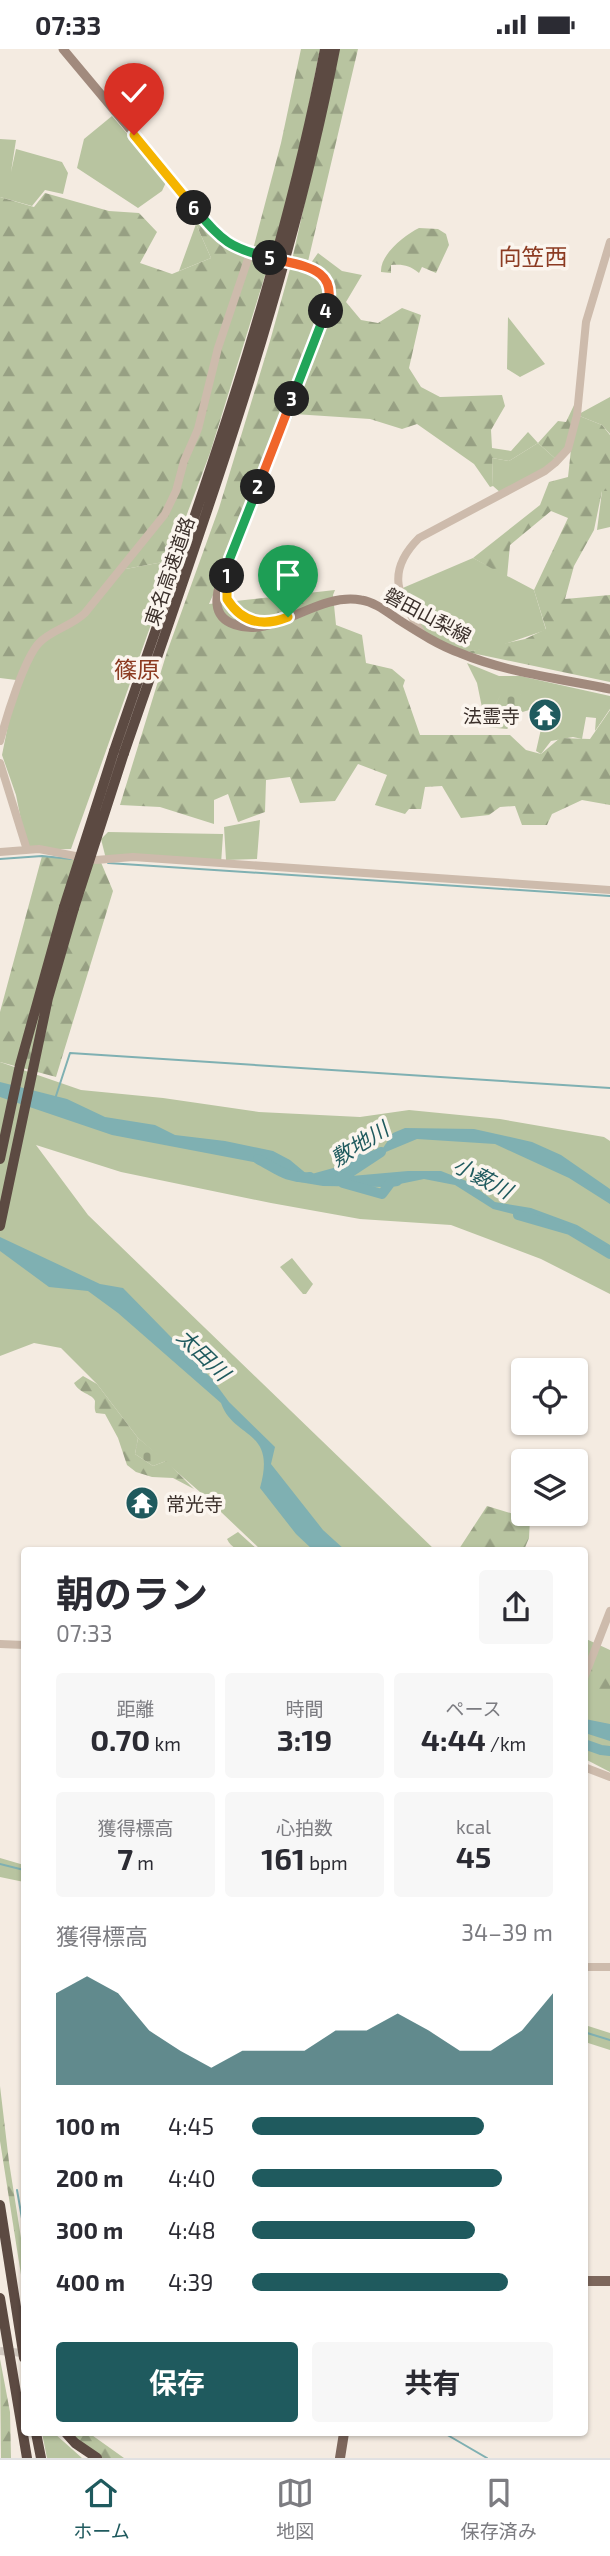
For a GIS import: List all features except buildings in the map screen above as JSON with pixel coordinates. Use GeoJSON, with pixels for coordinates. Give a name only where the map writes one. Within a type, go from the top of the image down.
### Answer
{"type":"FeatureCollection","features":[{"type":"Feature","properties":{"kind":"highway","name":"東名高速道路"},"geometry":{"type":"LineString","coordinates":[[0,1159],[20,1065],[253,335],[293,187],[325,49]]}},
{"type":"Feature","properties":{"kind":"highway","name":"東名高速道路"},"geometry":{"type":"LineString","coordinates":[[119,752],[220,476],[264,339],[307,178],[335,49]]}},
{"type":"Feature","properties":{"kind":"highway","name":"東名高速道路"},"geometry":{"type":"LineString","coordinates":[[0,1226],[69,908]]}},
{"type":"Feature","properties":{"kind":"highway"},"geometry":{"type":"LineString","coordinates":[[0,2208],[21,2310]]}},
{"type":"Feature","properties":{"kind":"highway"},"geometry":{"type":"LineString","coordinates":[[0,2208],[21,2339]]}},
{"type":"Feature","properties":{"kind":"highway"},"geometry":{"type":"LineString","coordinates":[[0,2298],[21,2423]]}},
{"type":"Feature","properties":{"kind":"highway"},"geometry":{"type":"LineString","coordinates":[[17,2400],[19,2458]]}},
{"type":"Feature","properties":{"kind":"highway"},"geometry":{"type":"LineString","coordinates":[[23,2436],[27,2458]]}},
{"type":"Feature","properties":{"kind":"highway"},"geometry":{"type":"LineString","coordinates":[[37,2436],[41,2458]]}},
{"type":"Feature","properties":{"kind":"highway"},"geometry":{"type":"LineString","coordinates":[[69,2436],[97,2458]]}},
{"type":"Feature","properties":{"kind":"main road","name":"磐田山梨線"},"geometry":{"type":"LineString","coordinates":[[63,49],[222,239],[231,246],[250,253],[318,271],[325,276],[330,299],[221,578],[217,607],[223,617],[245,628],[272,623],[311,608],[343,600],[362,600],[379,607],[423,635],[477,660],[610,689]]}},
{"type":"Feature","properties":{"kind":"main road"},"geometry":{"type":"LineString","coordinates":[[588,2281],[610,2281]]}},
{"type":"Feature","properties":{"kind":"main road"},"geometry":{"type":"LineString","coordinates":[[340,2458],[344,2436]]}},
{"type":"Feature","properties":{"kind":"street"},"geometry":{"type":"LineString","coordinates":[[423,635],[400,597],[397,582],[407,550],[419,538],[545,471],[558,461],[572,441],[586,322],[610,242]]}},
{"type":"Feature","properties":{"kind":"street"},"geometry":{"type":"LineString","coordinates":[[0,741],[26,667],[39,643],[77,621],[85,613],[165,514],[172,501],[198,429],[218,348],[250,253]]}},
{"type":"Feature","properties":{"kind":"street"},"geometry":{"type":"LineString","coordinates":[[0,763],[27,850]]}},
{"type":"Feature","properties":{"kind":"street"},"geometry":{"type":"LineString","coordinates":[[0,852],[54,851],[96,860],[133,857],[610,890]]}},
{"type":"Feature","properties":{"kind":"street"},"geometry":{"type":"LineString","coordinates":[[588,1669],[610,1611]]}},
{"type":"Feature","properties":{"kind":"street"},"geometry":{"type":"LineString","coordinates":[[0,1644],[21,1645]]}},
{"type":"Feature","properties":{"kind":"street"},"geometry":{"type":"LineString","coordinates":[[588,1769],[610,1777]]}},
{"type":"Feature","properties":{"kind":"street"},"geometry":{"type":"LineString","coordinates":[[588,1967],[610,1967]]}},
{"type":"Feature","properties":{"kind":"green space"},"geometry":{"type":"Polygon","coordinates":[[[301,49],[320,49],[280,227],[174,560],[120,570],[85,613],[48,636],[16,680],[0,678],[0,197],[34,207],[45,193],[109,211],[139,213],[157,232],[140,263],[172,274],[211,258],[196,224],[183,216],[185,202],[222,239],[251,257],[281,143],[301,49]]]}},
{"type":"Feature","properties":{"kind":"green space"},"geometry":{"type":"Polygon","coordinates":[[[339,49],[358,49],[306,270],[318,253],[342,271],[362,275],[346,302],[361,320],[378,323],[402,308],[421,315],[409,368],[421,387],[440,397],[502,395],[505,406],[491,430],[492,448],[511,451],[528,432],[538,443],[509,461],[492,458],[493,486],[490,487],[474,464],[417,424],[402,429],[370,419],[294,414],[209,604],[335,590],[333,595],[336,625],[362,635],[366,663],[392,669],[405,680],[403,686],[420,735],[510,735],[526,750],[541,754],[560,738],[590,739],[610,710],[610,805],[582,800],[552,814],[547,825],[522,825],[515,806],[500,807],[489,815],[461,818],[442,786],[425,787],[421,809],[409,809],[405,814],[375,805],[387,775],[358,764],[335,801],[300,803],[290,777],[266,780],[265,812],[238,822],[228,794],[214,800],[214,824],[160,807],[120,805],[167,652],[219,508],[270,341],[290,269],[339,49]]]}},
{"type":"Feature","properties":{"kind":"green space"},"geometry":{"type":"Polygon","coordinates":[[[112,116],[167,180],[162,191],[138,208],[77,168],[84,139],[112,116]]]}},
{"type":"Feature","properties":{"kind":"green space"},"geometry":{"type":"Polygon","coordinates":[[[0,139],[16,140],[11,172],[16,149],[62,162],[68,173],[63,194],[45,190],[32,206],[0,197],[0,139]]]}},
{"type":"Feature","properties":{"kind":"green space"},"geometry":{"type":"Polygon","coordinates":[[[196,224],[211,258],[179,271],[196,224]]]}},
{"type":"Feature","properties":{"kind":"green space"},"geometry":{"type":"Polygon","coordinates":[[[419,228],[438,229],[446,234],[449,245],[436,273],[422,267],[419,273],[399,265],[391,265],[391,273],[381,272],[389,252],[419,228]]]}},
{"type":"Feature","properties":{"kind":"green space"},"geometry":{"type":"Polygon","coordinates":[[[508,317],[545,364],[520,377],[507,369],[508,317]]]}},
{"type":"Feature","properties":{"kind":"green space"},"geometry":{"type":"Polygon","coordinates":[[[610,397],[610,434],[602,425],[577,415],[610,397]]]}},
{"type":"Feature","properties":{"kind":"green space"},"geometry":{"type":"Polygon","coordinates":[[[576,401],[577,415],[602,425],[610,435],[610,491],[602,491],[594,530],[574,566],[565,599],[610,595],[610,682],[467,652],[525,639],[546,629],[534,590],[568,518],[551,511],[510,545],[507,577],[473,558],[540,505],[549,482],[568,477],[572,440],[558,461],[538,443],[558,421],[566,422],[576,401]]]}},
{"type":"Feature","properties":{"kind":"green space"},"geometry":{"type":"Polygon","coordinates":[[[538,443],[558,461],[502,494],[493,486],[492,458],[509,461],[538,443]]]}},
{"type":"Feature","properties":{"kind":"green space"},"geometry":{"type":"Polygon","coordinates":[[[602,491],[610,491],[610,527],[597,530],[602,491]]]}},
{"type":"Feature","properties":{"kind":"green space"},"geometry":{"type":"Polygon","coordinates":[[[473,558],[534,590],[546,630],[493,648],[463,652],[421,631],[398,590],[473,558]]]}},
{"type":"Feature","properties":{"kind":"green space"},"geometry":{"type":"Polygon","coordinates":[[[174,560],[71,849],[27,850],[16,795],[2,755],[12,705],[39,643],[120,570],[174,560]]]}},
{"type":"Feature","properties":{"kind":"green space"},"geometry":{"type":"Polygon","coordinates":[[[467,663],[499,676],[520,676],[610,696],[610,709],[595,731],[596,718],[586,717],[582,739],[573,737],[551,741],[541,754],[536,751],[541,729],[550,726],[550,721],[559,717],[556,704],[516,714],[521,695],[504,689],[495,706],[510,717],[511,725],[507,729],[486,727],[477,683],[467,663]]]}},
{"type":"Feature","properties":{"kind":"green space"},"geometry":{"type":"Polygon","coordinates":[[[503,689],[513,689],[522,695],[516,714],[510,717],[495,706],[503,689]]]}},
{"type":"Feature","properties":{"kind":"green space"},"geometry":{"type":"Polygon","coordinates":[[[260,820],[257,859],[226,860],[224,827],[260,820]]]}},
{"type":"Feature","properties":{"kind":"green space"},"geometry":{"type":"Polygon","coordinates":[[[108,832],[223,834],[221,864],[106,859],[101,839],[108,832]]]}},
{"type":"Feature","properties":{"kind":"green space"},"geometry":{"type":"Polygon","coordinates":[[[42,856],[100,860],[113,891],[56,1077],[0,1062],[0,1012],[42,856]]]}},
{"type":"Feature","properties":{"kind":"green space"},"geometry":{"type":"Polygon","coordinates":[[[0,1062],[81,1090],[163,1098],[259,1112],[360,1117],[409,1110],[500,1119],[604,1137],[610,1141],[610,1294],[541,1259],[451,1225],[360,1219],[271,1203],[121,1172],[36,1145],[88,1215],[432,1547],[258,1547],[138,1438],[97,1384],[61,1348],[34,1343],[0,1356],[0,1062]]]}},
{"type":"Feature","properties":{"kind":"green space"},"geometry":{"type":"Polygon","coordinates":[[[292,1258],[313,1284],[306,1294],[303,1294],[280,1267],[292,1258]]]}},
{"type":"Feature","properties":{"kind":"green space"},"geometry":{"type":"Polygon","coordinates":[[[83,1376],[97,1384],[138,1438],[135,1454],[153,1466],[166,1461],[194,1489],[173,1478],[152,1477],[136,1472],[127,1465],[118,1438],[105,1414],[96,1413],[94,1399],[74,1383],[83,1376]]]}},
{"type":"Feature","properties":{"kind":"green space"},"geometry":{"type":"Polygon","coordinates":[[[138,1438],[166,1461],[153,1466],[135,1454],[138,1438]]]}},
{"type":"Feature","properties":{"kind":"green space"},"geometry":{"type":"Polygon","coordinates":[[[487,1506],[511,1513],[511,1526],[530,1526],[525,1547],[460,1547],[487,1506]]]}},
{"type":"Feature","properties":{"kind":"green space"},"geometry":{"type":"Polygon","coordinates":[[[238,1532],[255,1547],[234,1547],[227,1539],[238,1532]]]}},
{"type":"Feature","properties":{"kind":"green space"},"geometry":{"type":"Polygon","coordinates":[[[588,1640],[610,1650],[610,1772],[588,1761],[588,1640]]]}},
{"type":"Feature","properties":{"kind":"green space"},"geometry":{"type":"Polygon","coordinates":[[[595,1653],[610,1661],[610,1703],[588,1694],[588,1667],[596,1669],[595,1653]]]}},
{"type":"Feature","properties":{"kind":"green space"},"geometry":{"type":"Polygon","coordinates":[[[0,1858],[21,1864],[21,1881],[0,1877],[0,1858]]]}},
{"type":"Feature","properties":{"kind":"green space"},"geometry":{"type":"Polygon","coordinates":[[[588,2026],[610,2033],[610,2050],[588,2043],[588,2026]]]}},
{"type":"Feature","properties":{"kind":"green space"},"geometry":{"type":"Polygon","coordinates":[[[0,2086],[21,2238],[21,2275],[0,2141],[0,2086]]]}},
{"type":"Feature","properties":{"kind":"green space"},"geometry":{"type":"Polygon","coordinates":[[[0,2359],[10,2412],[11,2458],[1,2458],[0,2359]]]}},
{"type":"Feature","properties":{"kind":"green space"},"geometry":{"type":"Polygon","coordinates":[[[43,2436],[57,2436],[82,2458],[47,2458],[43,2436]]]}},
{"type":"Feature","properties":{"kind":"green space"},"geometry":{"type":"Polygon","coordinates":[[[71,2436],[93,2436],[124,2458],[98,2458],[71,2436]]]}},
{"type":"Feature","properties":{"kind":"water"},"geometry":{"type":"Polygon","coordinates":[[[0,1082],[67,1099],[105,1117],[155,1125],[175,1135],[225,1141],[273,1151],[290,1160],[308,1175],[337,1167],[351,1156],[383,1148],[393,1133],[405,1128],[474,1129],[532,1142],[561,1155],[610,1189],[610,1204],[569,1178],[495,1144],[417,1139],[357,1164],[340,1177],[441,1171],[469,1182],[495,1202],[531,1208],[577,1225],[610,1245],[610,1254],[552,1224],[493,1209],[455,1185],[424,1179],[385,1187],[323,1186],[299,1182],[298,1178],[282,1175],[269,1165],[112,1135],[0,1097],[0,1082]]]}},
{"type":"Feature","properties":{"kind":"water"},"geometry":{"type":"Polygon","coordinates":[[[0,1237],[100,1284],[123,1288],[212,1379],[229,1402],[275,1447],[271,1464],[323,1530],[342,1547],[310,1547],[296,1534],[260,1488],[264,1469],[259,1444],[227,1415],[221,1403],[118,1313],[88,1291],[49,1287],[0,1251],[0,1237]]]}},
{"type":"Feature","properties":{"kind":"water"},"geometry":{"type":"Polygon","coordinates":[[[588,1720],[610,1724],[610,1741],[588,1734],[588,1720]]]}},
{"type":"Feature","properties":{"kind":"waterway"},"geometry":{"type":"LineString","coordinates":[[0,859],[42,856],[71,859]]}},
{"type":"Feature","properties":{"kind":"waterway"},"geometry":{"type":"LineString","coordinates":[[108,863],[610,896]]}},
{"type":"Feature","properties":{"kind":"waterway"},"geometry":{"type":"LineString","coordinates":[[55,1099],[70,1053],[610,1088]]}},
{"type":"Feature","properties":{"kind":"waterway","name":"敷地川"},"geometry":{"type":"LineString","coordinates":[[337,1181],[381,1152]]}},
{"type":"Feature","properties":{"kind":"waterway","name":"敷地川"},"geometry":{"type":"LineString","coordinates":[[258,1159],[288,1175],[310,1177]]}},
{"type":"Feature","properties":{"kind":"waterway","name":"小薮川"},"geometry":{"type":"LineString","coordinates":[[343,1183],[382,1194],[391,1182],[397,1181]]}},
{"type":"Feature","properties":{"kind":"waterway","name":"小薮川"},"geometry":{"type":"LineString","coordinates":[[518,1215],[570,1230],[610,1254]]}},
{"type":"Feature","properties":{"kind":"waterway","name":"太田川"},"geometry":{"type":"LineString","coordinates":[[588,1745],[610,1751]]}},
{"type":"Feature","properties":{"kind":"waterway"},"geometry":{"type":"LineString","coordinates":[[0,1864],[21,1869]]}},
{"type":"Feature","properties":{"kind":"waterway"},"geometry":{"type":"LineString","coordinates":[[588,2033],[610,2040]]}},
{"type":"Feature","properties":{"kind":"waterway"},"geometry":{"type":"LineString","coordinates":[[17,2190],[21,2213]]}},
{"type":"Feature","properties":{"kind":"waterway"},"geometry":{"type":"LineString","coordinates":[[449,2436],[487,2458]]}},
{"type":"Feature","properties":{"kind":"tunnel"},"geometry":{"type":"LineString","coordinates":[[0,2351],[21,2353]]}},
{"type":"Feature","properties":{"kind":"place","name":"法霊寺"},"geometry":{"type":"Point","coordinates":[545,715]}},
{"type":"Feature","properties":{"kind":"place","name":"常光寺"},"geometry":{"type":"Point","coordinates":[142,1503]}},
{"type":"Feature","properties":{"kind":"district","name":"向笠西"},"geometry":{"type":"Point","coordinates":[533,256]}},
{"type":"Feature","properties":{"kind":"district","name":"篠原"},"geometry":{"type":"Point","coordinates":[137,669]}},
{"type":"Feature","properties":{"kind":"route"},"geometry":{"type":"LineString","coordinates":[[134,135],[223,240],[250,253],[318,271],[325,276],[329,286],[330,299],[324,318],[230,558],[226,581],[227,599],[242,616],[272,623],[288,617]]}}]}
